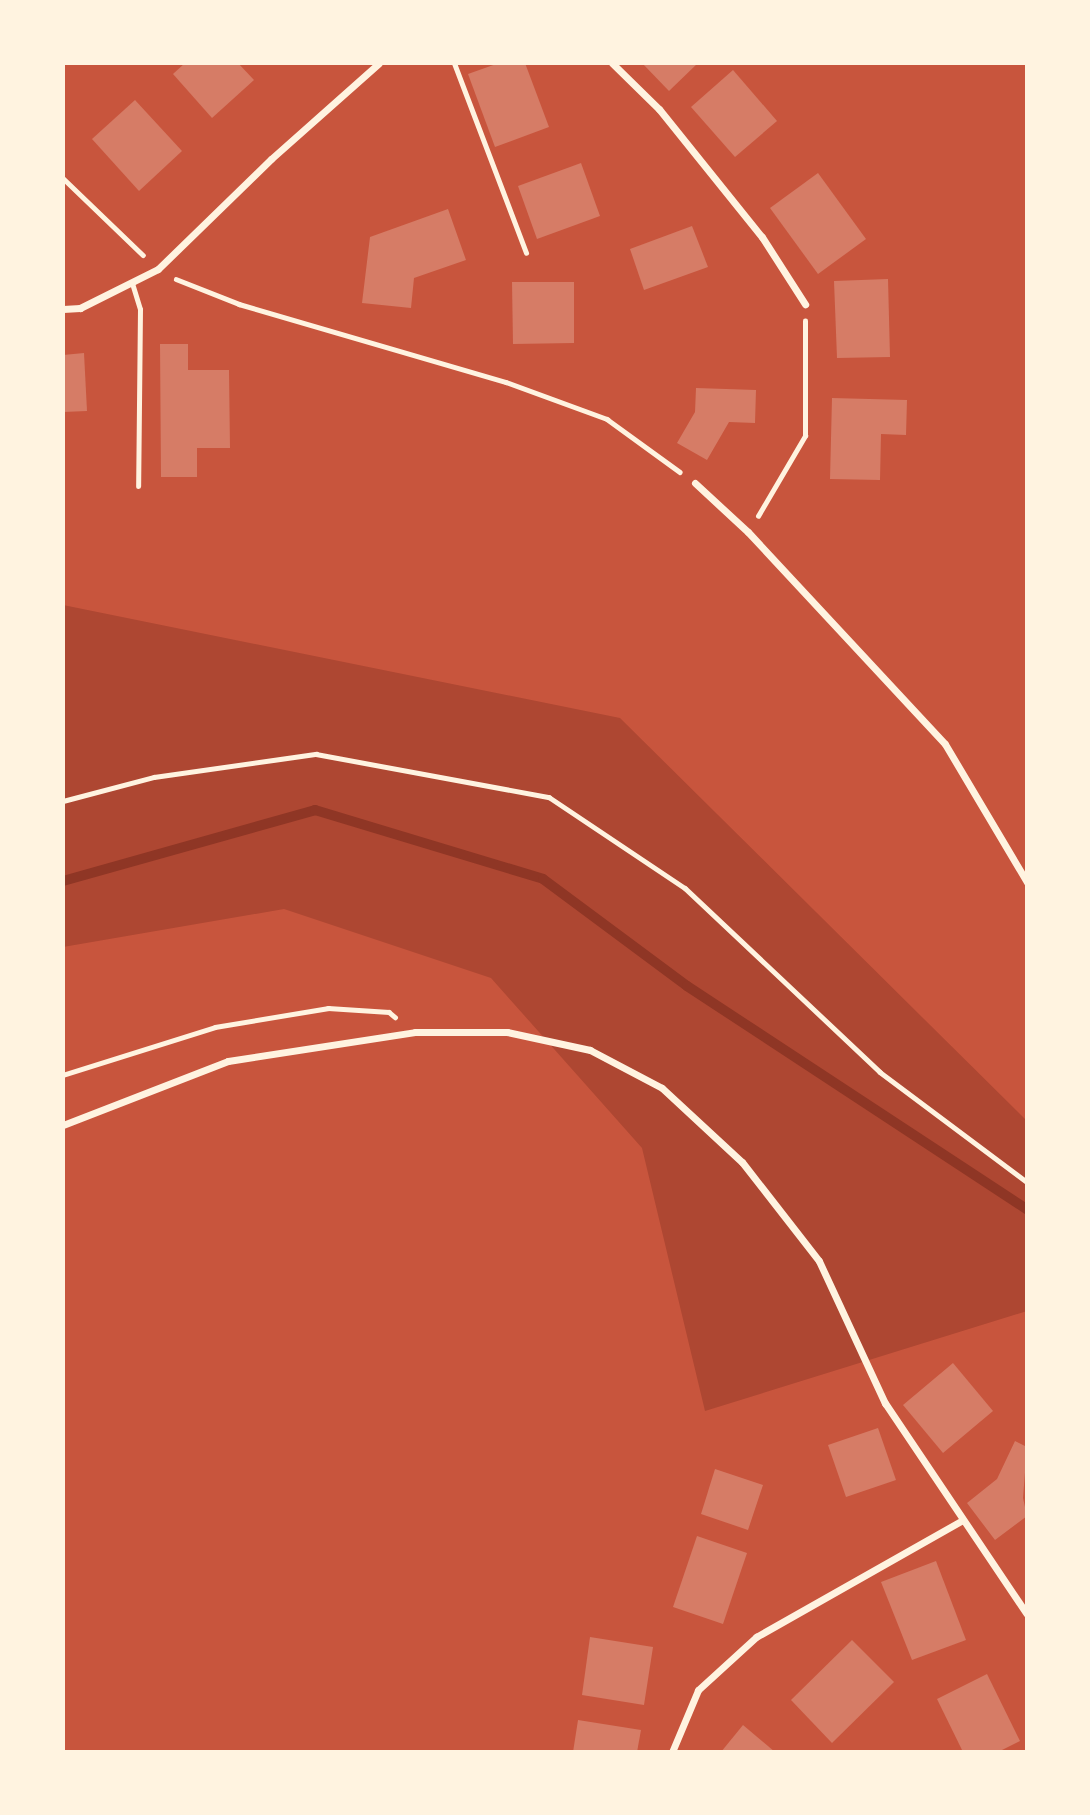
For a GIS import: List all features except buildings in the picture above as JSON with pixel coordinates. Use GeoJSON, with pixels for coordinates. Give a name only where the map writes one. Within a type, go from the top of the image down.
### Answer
{"type":"FeatureCollection","features":[{"type":"Feature","properties":{"kind":"street"},"geometry":{"type":"LineString","coordinates":[[63,309],[80,308],[158,269],[379,63]]}},
{"type":"Feature","properties":{"kind":"street"},"geometry":{"type":"LineString","coordinates":[[612,63],[659,109],[762,237],[805,304]]}},
{"type":"Feature","properties":{"kind":"street"},"geometry":{"type":"LineString","coordinates":[[695,482],[748,532],[946,744],[1027,882]]}},
{"type":"Feature","properties":{"kind":"street"},"geometry":{"type":"LineString","coordinates":[[63,1125],[228,1060],[415,1032],[507,1032],[590,1050],[662,1088],[742,1162],[819,1261],[885,1403],[961,1521],[1027,1614]]}},
{"type":"Feature","properties":{"kind":"street"},"geometry":{"type":"LineString","coordinates":[[672,1752],[698,1690],[756,1637],[961,1521]]}},
{"type":"Feature","properties":{"kind":"lane"},"geometry":{"type":"LineString","coordinates":[[454,63],[526,253]]}},
{"type":"Feature","properties":{"kind":"lane"},"geometry":{"type":"LineString","coordinates":[[132,283],[140,309],[138,486]]}},
{"type":"Feature","properties":{"kind":"path"},"geometry":{"type":"LineString","coordinates":[[63,178],[158,269],[190,287],[239,304],[506,382],[607,419],[695,482]]}},
{"type":"Feature","properties":{"kind":"path"},"geometry":{"type":"LineString","coordinates":[[748,532],[805,436],[805,304]]}},
{"type":"Feature","properties":{"kind":"path"},"geometry":{"type":"LineString","coordinates":[[63,801],[153,777],[316,754],[549,797],[685,888],[880,1072],[1027,1182]]}},
{"type":"Feature","properties":{"kind":"path"},"geometry":{"type":"LineString","coordinates":[[63,1074],[215,1027],[328,1008],[388,1012],[415,1032]]}},
{"type":"Feature","properties":{"kind":"shaded area"},"geometry":{"type":"Polygon","coordinates":[[[63,605],[620,718],[1027,1121],[1027,1311],[705,1411],[642,1148],[491,978],[284,909],[63,947],[63,605]]]}},
{"type":"Feature","properties":{"kind":"waterway"},"geometry":{"type":"LineString","coordinates":[[63,881],[315,810],[543,879],[687,986],[1027,1209]]}}]}
